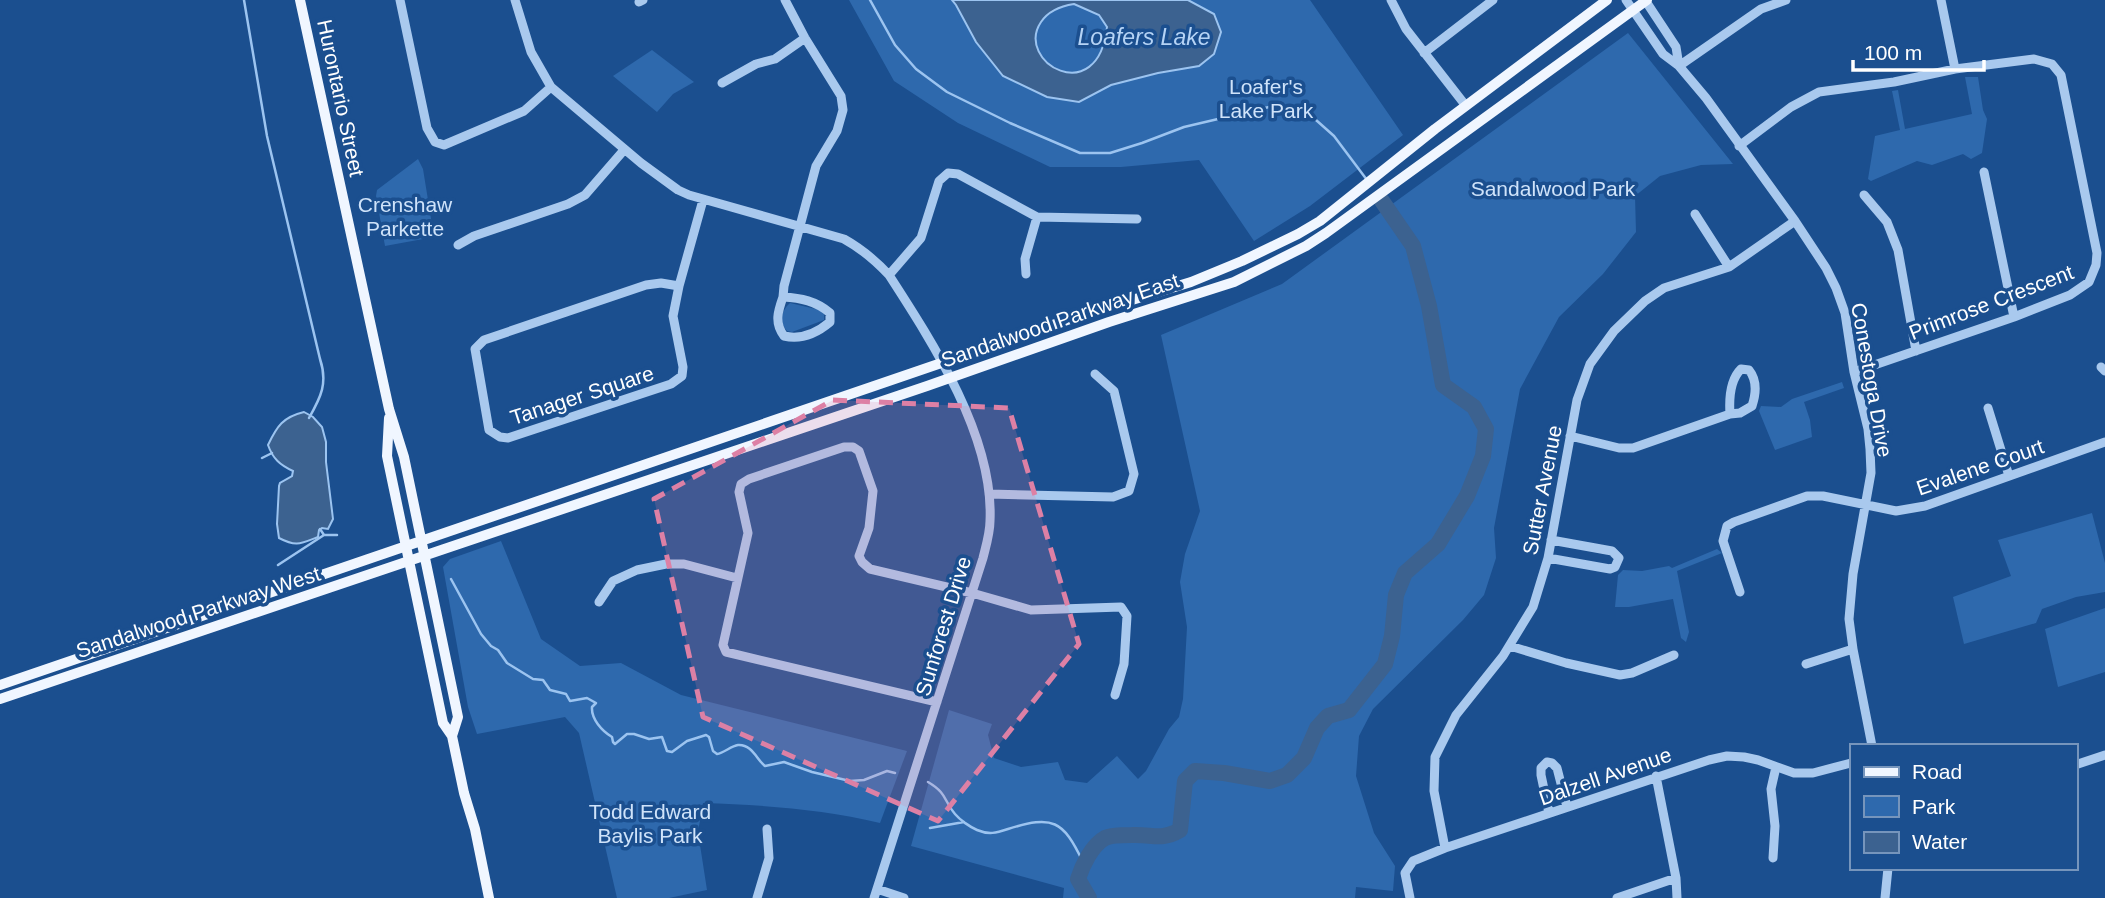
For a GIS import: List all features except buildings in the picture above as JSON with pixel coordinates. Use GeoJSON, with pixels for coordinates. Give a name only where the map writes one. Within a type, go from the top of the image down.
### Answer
{"type":"FeatureCollection","features":[{"type":"Feature","properties":{"kind":"main road","name":"Hurontario Street"},"geometry":{"type":"LineString","coordinates":[[300,0],[389,409],[404,457],[425,556],[458,717],[452,736]]}},
{"type":"Feature","properties":{"kind":"main road","name":"Sandalwood Parkway East"},"geometry":{"type":"LineString","coordinates":[[406,545],[1073,318],[1191,282],[1242,261],[1320,221],[1607,0]]}},
{"type":"Feature","properties":{"kind":"main road","name":"Sandalwood Parkway East"},"geometry":{"type":"LineString","coordinates":[[409,562],[1109,322],[1234,282],[1306,246],[1645,0]]}},
{"type":"Feature","properties":{"kind":"main road","name":"Hurontario Street"},"geometry":{"type":"LineString","coordinates":[[389,409],[387,456],[443,723],[452,736],[489,898]]}},
{"type":"Feature","properties":{"kind":"main road","name":"Sandalwood Parkway West"},"geometry":{"type":"LineString","coordinates":[[0,685],[406,545]]}},
{"type":"Feature","properties":{"kind":"main road","name":"Sandalwood Parkway West"},"geometry":{"type":"LineString","coordinates":[[0,699],[409,562]]}},
{"type":"Feature","properties":{"kind":"street"},"geometry":{"type":"LineString","coordinates":[[400,0],[427,128],[435,142],[443,145],[510,118],[524,111],[551,87]]}},
{"type":"Feature","properties":{"kind":"street","name":"Sunforest Drive"},"geometry":{"type":"LineString","coordinates":[[515,0],[531,52],[551,87],[624,150],[678,190],[703,200],[844,239],[865,251],[889,275],[944,364],[971,424],[989,494],[990,523],[983,558],[875,893]]}},
{"type":"Feature","properties":{"kind":"street"},"geometry":{"type":"LineString","coordinates":[[783,297],[801,298],[822,306],[830,313],[830,322],[818,331],[794,338],[784,336],[779,330],[777,314],[816,166],[837,131],[843,110],[841,96],[785,0]]}},
{"type":"Feature","properties":{"kind":"street"},"geometry":{"type":"LineString","coordinates":[[1391,0],[1406,29],[1466,106]]}},
{"type":"Feature","properties":{"kind":"street"},"geometry":{"type":"LineString","coordinates":[[1424,53],[1493,0]]}},
{"type":"Feature","properties":{"kind":"street","name":"Conestoga Drive"},"geometry":{"type":"LineString","coordinates":[[1626,0],[1663,54],[1679,66],[1706,98],[1795,221],[1836,288],[1845,313],[1870,449],[1871,473],[1850,596],[1849,619],[1872,744]]}},
{"type":"Feature","properties":{"kind":"street","name":"Conestoga Drive"},"geometry":{"type":"LineString","coordinates":[[1645,0],[1676,47],[1679,66]]}},
{"type":"Feature","properties":{"kind":"street"},"geometry":{"type":"LineString","coordinates":[[1679,66],[1760,9],[1786,0]]}},
{"type":"Feature","properties":{"kind":"street"},"geometry":{"type":"LineString","coordinates":[[1941,0],[1955,69]]}},
{"type":"Feature","properties":{"kind":"street"},"geometry":{"type":"LineString","coordinates":[[722,83],[755,64],[775,59],[805,38]]}},
{"type":"Feature","properties":{"kind":"street","name":"Primrose Crescent"},"geometry":{"type":"LineString","coordinates":[[1739,146],[1791,107],[1819,92],[1894,82],[1955,69],[2034,59],[2052,64],[2061,75],[2097,254],[2089,282],[2081,289],[2014,317],[1854,372]]}},
{"type":"Feature","properties":{"kind":"street"},"geometry":{"type":"LineString","coordinates":[[458,246],[474,236],[568,204],[584,195],[624,150]]}},
{"type":"Feature","properties":{"kind":"street"},"geometry":{"type":"LineString","coordinates":[[1984,172],[2014,317]]}},
{"type":"Feature","properties":{"kind":"street"},"geometry":{"type":"LineString","coordinates":[[889,275],[921,238],[939,181],[948,173],[958,174],[1037,217],[1137,219]]}},
{"type":"Feature","properties":{"kind":"street"},"geometry":{"type":"LineString","coordinates":[[1864,195],[1887,222],[1898,250],[1916,351]]}},
{"type":"Feature","properties":{"kind":"street","name":"Tanager Square"},"geometry":{"type":"LineString","coordinates":[[679,286],[661,283],[646,285],[484,340],[475,349],[489,430],[500,437],[508,438],[671,384],[682,376],[683,367],[673,316],[703,200]]}},
{"type":"Feature","properties":{"kind":"street"},"geometry":{"type":"LineString","coordinates":[[1695,214],[1729,267]]}},
{"type":"Feature","properties":{"kind":"street"},"geometry":{"type":"LineString","coordinates":[[1026,274],[1025,259],[1037,217]]}},
{"type":"Feature","properties":{"kind":"street","name":"Sutter Avenue"},"geometry":{"type":"LineString","coordinates":[[1445,848],[1434,792],[1435,757],[1456,715],[1510,646],[1533,607],[1548,558],[1570,436],[1590,364],[1614,331],[1645,301],[1664,288],[1729,267],[1795,221]]}},
{"type":"Feature","properties":{"kind":"street"},"geometry":{"type":"LineString","coordinates":[[1570,436],[1619,448],[1633,448],[1730,414],[1740,413],[1752,406],[1756,395],[1754,376],[1749,370],[1741,369],[1735,375],[1729,404],[1730,414]]}},
{"type":"Feature","properties":{"kind":"street"},"geometry":{"type":"LineString","coordinates":[[989,494],[1113,497],[1129,491],[1134,474],[1114,391],[1095,374]]}},
{"type":"Feature","properties":{"kind":"street"},"geometry":{"type":"LineString","coordinates":[[1988,408],[2009,476]]}},
{"type":"Feature","properties":{"kind":"street","name":"Evalene Court"},"geometry":{"type":"LineString","coordinates":[[1740,592],[1723,541],[1727,526],[1807,496],[1823,496],[1896,511],[1917,508],[2105,442]]}},
{"type":"Feature","properties":{"kind":"street"},"geometry":{"type":"LineString","coordinates":[[937,702],[726,652],[723,645],[748,533],[739,492],[741,484],[844,447],[853,447],[859,451],[873,491],[869,528],[859,556],[862,562],[870,569],[1031,610],[1121,607],[1127,616],[1124,664],[1115,695]]}},
{"type":"Feature","properties":{"kind":"street"},"geometry":{"type":"LineString","coordinates":[[1548,558],[1611,569],[1619,558],[1612,551],[1551,540]]}},
{"type":"Feature","properties":{"kind":"street"},"geometry":{"type":"LineString","coordinates":[[599,602],[613,581],[637,570],[666,564],[684,564],[737,578]]}},
{"type":"Feature","properties":{"kind":"street"},"geometry":{"type":"LineString","coordinates":[[1510,646],[1566,663],[1620,675],[1632,673],[1674,655]]}},
{"type":"Feature","properties":{"kind":"street"},"geometry":{"type":"LineString","coordinates":[[1806,664],[1853,649]]}},
{"type":"Feature","properties":{"kind":"street"},"geometry":{"type":"LineString","coordinates":[[2077,764],[2105,755]]}},
{"type":"Feature","properties":{"kind":"street","name":"Dalzell Avenue"},"geometry":{"type":"LineString","coordinates":[[1410,898],[1405,873],[1413,861],[1656,776],[1727,756],[1758,760],[1794,773],[1813,773],[1850,763]]}},
{"type":"Feature","properties":{"kind":"street"},"geometry":{"type":"LineString","coordinates":[[1549,813],[1541,775],[1541,768],[1548,762],[1557,768],[1567,807]]}},
{"type":"Feature","properties":{"kind":"street"},"geometry":{"type":"LineString","coordinates":[[1773,858],[1775,826],[1771,789],[1776,767]]}},
{"type":"Feature","properties":{"kind":"street"},"geometry":{"type":"LineString","coordinates":[[1656,776],[1676,878],[1677,898]]}},
{"type":"Feature","properties":{"kind":"street"},"geometry":{"type":"LineString","coordinates":[[757,898],[769,858],[767,829]]}},
{"type":"Feature","properties":{"kind":"street"},"geometry":{"type":"LineString","coordinates":[[1885,898],[1888,870]]}},
{"type":"Feature","properties":{"kind":"street"},"geometry":{"type":"LineString","coordinates":[[1617,898],[1676,878]]}},
{"type":"Feature","properties":{"kind":"street"},"geometry":{"type":"LineString","coordinates":[[875,893],[904,898]]}},
{"type":"Feature","properties":{"kind":"highlighted area"},"geometry":{"type":"Polygon","coordinates":[[[833,400],[1009,408],[1079,644],[938,821],[703,717],[654,499],[833,400]]]}},
{"type":"Feature","properties":{"kind":"green space","name":"Loafer's Lake Park"},"geometry":{"type":"Polygon","coordinates":[[[849,0],[1310,0],[1403,135],[1310,206],[1254,241],[1199,160],[1121,167],[1050,167],[958,123],[894,81],[849,0]]]}},
{"type":"Feature","properties":{"kind":"green space","name":"Sandalwood Park"},"geometry":{"type":"Polygon","coordinates":[[[1628,33],[1733,164],[1701,165],[1660,176],[1635,196],[1636,232],[1603,274],[1559,317],[1520,389],[1494,528],[1496,558],[1484,595],[1463,620],[1373,709],[1359,736],[1356,776],[1374,833],[1395,866],[1393,891],[1356,887],[1355,898],[1063,898],[1064,888],[911,846],[949,710],[992,724],[988,735],[994,758],[1021,767],[1058,762],[1065,780],[1087,783],[1117,756],[1138,779],[1146,771],[1169,729],[1179,717],[1183,699],[1187,627],[1180,582],[1185,554],[1200,511],[1161,335],[1282,284],[1628,33]]]}},
{"type":"Feature","properties":{"kind":"green space"},"geometry":{"type":"Polygon","coordinates":[[[652,50],[694,82],[673,94],[657,112],[613,76],[652,50]]]}},
{"type":"Feature","properties":{"kind":"green space"},"geometry":{"type":"Polygon","coordinates":[[[1965,77],[1978,77],[1987,119],[1982,153],[1971,159],[1963,154],[1932,165],[1917,161],[1871,181],[1868,179],[1875,136],[1900,130],[1892,91],[1898,90],[1905,129],[1972,114],[1965,77]]]}},
{"type":"Feature","properties":{"kind":"green space","name":"Crenshaw Parkette"},"geometry":{"type":"Polygon","coordinates":[[[418,159],[423,169],[434,237],[385,246],[377,190],[418,159]]]}},
{"type":"Feature","properties":{"kind":"green space"},"geometry":{"type":"Polygon","coordinates":[[[790,303],[820,310],[824,314],[824,320],[792,332],[787,331],[782,317],[790,303]]]}},
{"type":"Feature","properties":{"kind":"green space"},"geometry":{"type":"Polygon","coordinates":[[[1842,382],[1844,388],[1804,402],[1812,437],[1775,450],[1759,411],[1761,406],[1781,407],[1792,399],[1842,382]]]}},
{"type":"Feature","properties":{"kind":"green space"},"geometry":{"type":"Polygon","coordinates":[[[2092,513],[2105,563],[2105,592],[2076,597],[2042,609],[2036,623],[1964,644],[1953,597],[2011,576],[1998,540],[2092,513]]]}},
{"type":"Feature","properties":{"kind":"green space","name":"Todd Edward Baylis Park"},"geometry":{"type":"Polygon","coordinates":[[[501,541],[541,639],[580,666],[621,663],[681,695],[907,751],[880,823],[792,808],[703,803],[698,832],[707,890],[669,898],[617,898],[579,733],[565,717],[477,734],[468,707],[443,567],[450,559],[501,541]]]}},
{"type":"Feature","properties":{"kind":"green space"},"geometry":{"type":"Polygon","coordinates":[[[1717,549],[1722,553],[1677,571],[1689,632],[1686,642],[1681,638],[1673,599],[1615,607],[1618,575],[1623,570],[1642,571],[1669,566],[1672,568],[1717,549]]]}},
{"type":"Feature","properties":{"kind":"green space"},"geometry":{"type":"Polygon","coordinates":[[[2105,608],[2105,672],[2058,687],[2045,629],[2105,608]]]}},
{"type":"Feature","properties":{"kind":"water","name":"Loafers Lake"},"geometry":{"type":"Polygon","coordinates":[[[952,0],[1188,0],[1214,14],[1221,32],[1214,54],[1199,66],[1111,85],[1079,102],[1047,97],[1003,76],[976,42],[952,0]],[[1074,4],[1060,7],[1044,18],[1036,37],[1039,51],[1048,63],[1060,71],[1075,72],[1089,67],[1100,52],[1107,27],[1099,15],[1074,4]]]}},
{"type":"Feature","properties":{"kind":"water"},"geometry":{"type":"Polygon","coordinates":[[[304,412],[322,427],[326,442],[333,519],[328,529],[319,530],[318,537],[302,543],[290,543],[279,538],[277,524],[279,486],[292,476],[293,471],[278,461],[268,445],[282,423],[304,412]]]}},
{"type":"Feature","properties":{"kind":"waterway"},"geometry":{"type":"LineString","coordinates":[[244,0],[267,136],[322,368],[322,390],[309,418]]}},
{"type":"Feature","properties":{"kind":"waterway"},"geometry":{"type":"LineString","coordinates":[[870,0],[895,45],[916,69],[947,92],[1080,153],[1110,153],[1184,127],[1269,107],[1293,111],[1316,120],[1334,136],[1367,180]]}},
{"type":"Feature","properties":{"kind":"waterway"},"geometry":{"type":"LineString","coordinates":[[1089,898],[1078,879],[1096,846],[1111,836],[1162,836],[1180,830],[1185,781],[1195,771],[1270,781],[1287,775],[1304,758],[1317,728],[1328,716],[1349,710],[1385,664],[1392,636],[1396,595],[1405,573],[1438,544],[1467,496],[1483,456],[1486,429],[1474,407],[1443,385],[1429,306],[1413,246],[1382,201]]}},
{"type":"Feature","properties":{"kind":"waterway"},"geometry":{"type":"LineString","coordinates":[[262,458],[272,453]]}},
{"type":"Feature","properties":{"kind":"waterway"},"geometry":{"type":"LineString","coordinates":[[320,529],[324,535],[337,535]]}},
{"type":"Feature","properties":{"kind":"waterway"},"geometry":{"type":"LineString","coordinates":[[278,565],[324,535]]}},
{"type":"Feature","properties":{"kind":"waterway"},"geometry":{"type":"LineString","coordinates":[[451,579],[481,634],[507,663],[533,679],[543,680],[550,690],[566,694],[570,701],[587,698],[596,703],[592,707],[595,720],[612,737],[615,744],[627,734],[649,739],[662,737],[667,751],[672,752],[687,741],[706,735],[717,754],[743,745],[765,766],[784,762],[850,781],[864,780],[887,771],[895,773]]}},
{"type":"Feature","properties":{"kind":"waterway"},"geometry":{"type":"LineString","coordinates":[[928,782],[942,794],[960,819],[981,832],[996,832],[1036,822],[1055,824],[1069,837],[1083,862]]}},
{"type":"Feature","properties":{"kind":"waterway"},"geometry":{"type":"LineString","coordinates":[[930,828],[964,822]]}}]}
